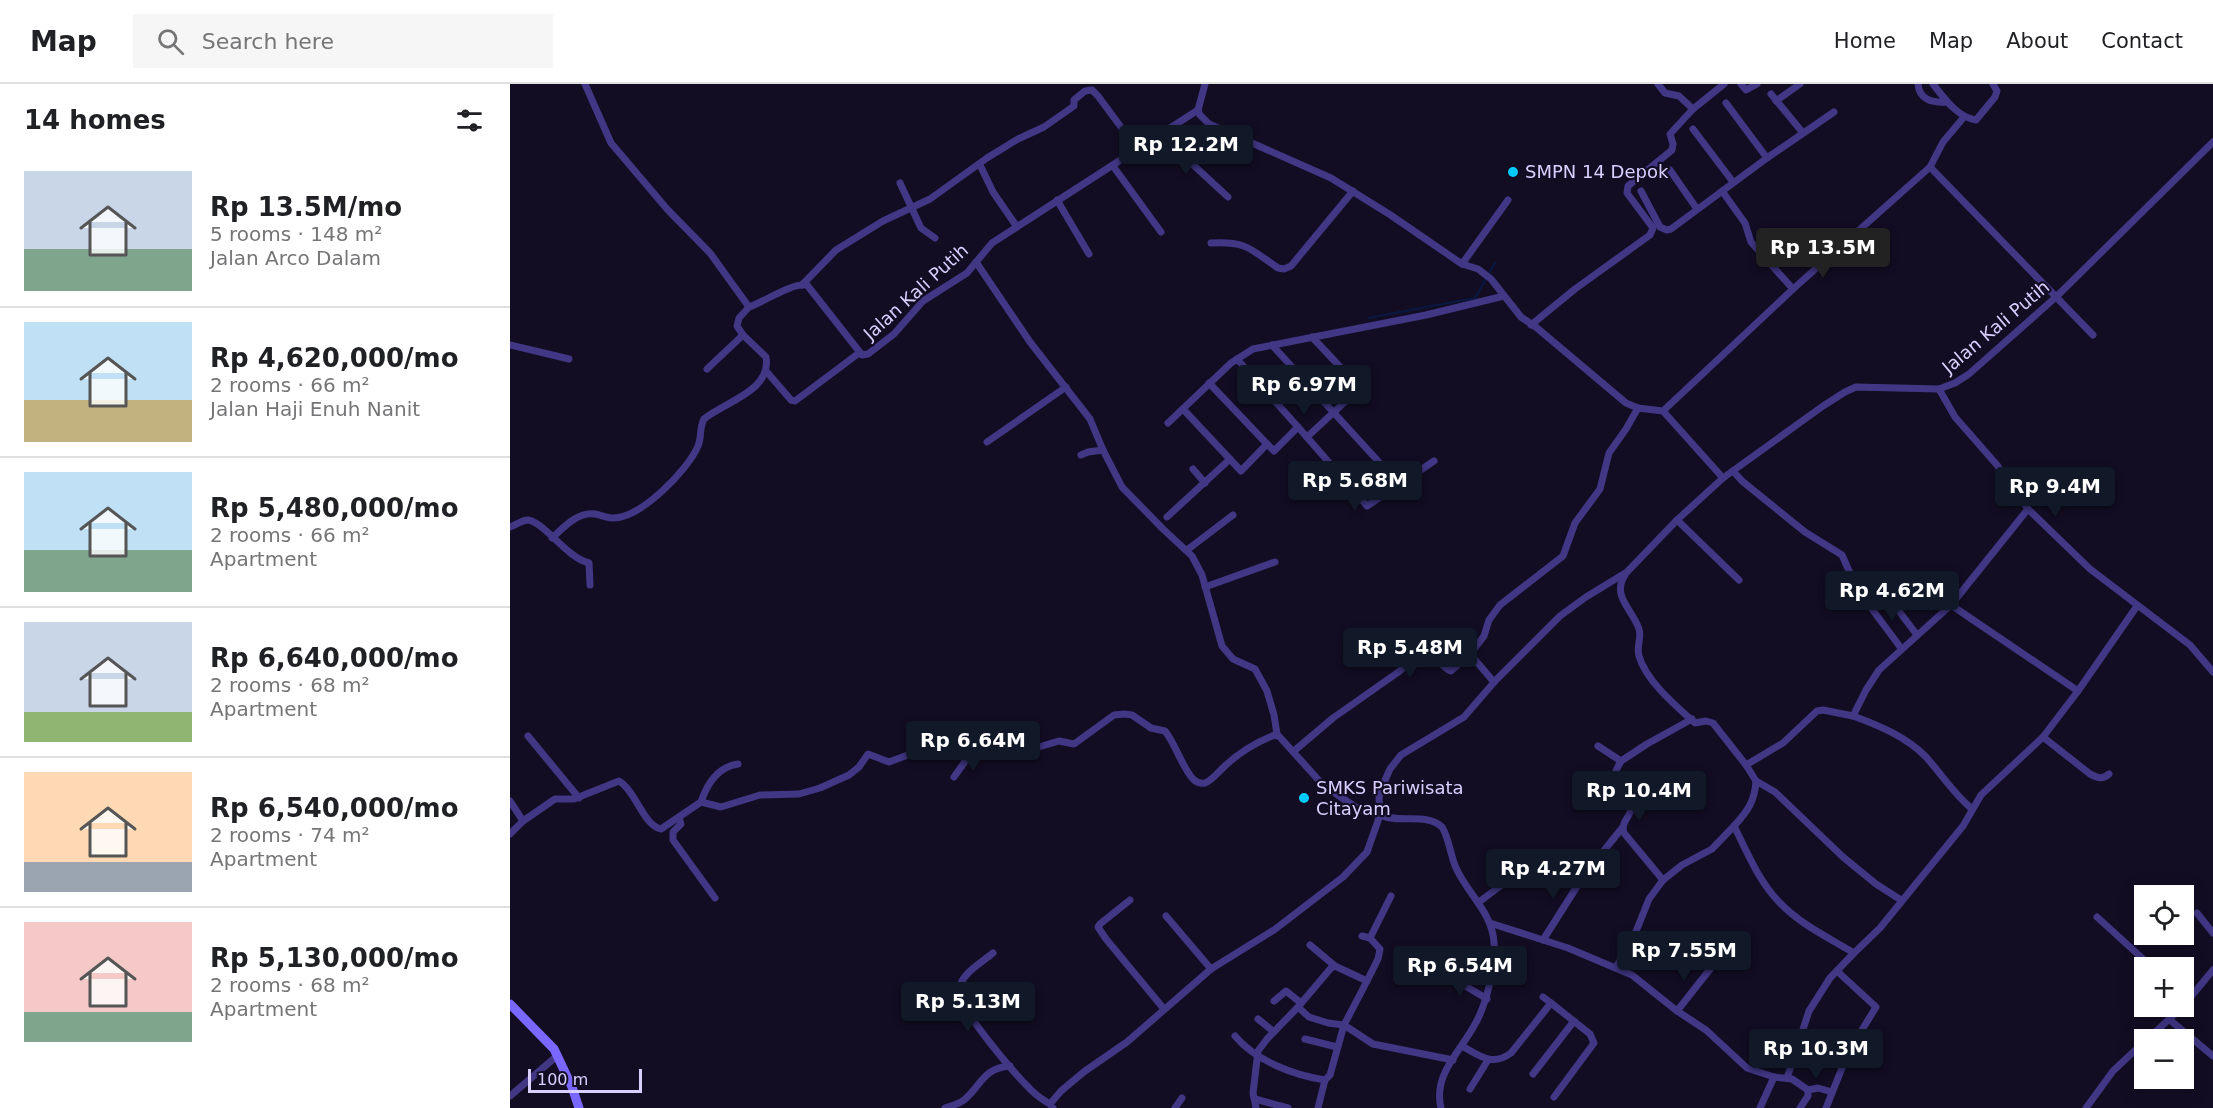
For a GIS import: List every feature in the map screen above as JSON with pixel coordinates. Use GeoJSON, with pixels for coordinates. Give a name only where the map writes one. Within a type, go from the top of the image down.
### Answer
{"type":"FeatureCollection","features":[{"type":"Feature","properties":{"kind":"main road"},"geometry":{"type":"LineString","coordinates":[[510,1004],[558,1055],[579,1108]]}},
{"type":"Feature","properties":{"kind":"street"},"geometry":{"type":"LineString","coordinates":[[585,84],[611,143],[667,209],[710,253],[749,307]]}},
{"type":"Feature","properties":{"kind":"street"},"geometry":{"type":"LineString","coordinates":[[1205,84],[1198,110],[1203,118],[1215,127],[1286,157],[1353,191],[1462,264],[1478,268],[1491,279],[1517,314],[1626,403],[1638,408],[1663,411],[1728,474],[1742,481],[1805,532],[1842,555],[1848,564],[1857,589],[1901,648]]}},
{"type":"Feature","properties":{"kind":"street"},"geometry":{"type":"LineString","coordinates":[[1658,84],[1665,93],[1679,96],[1693,109]]}},
{"type":"Feature","properties":{"kind":"street"},"geometry":{"type":"LineString","coordinates":[[1531,325],[1575,289],[1653,232],[1653,228],[1627,193],[1628,186],[1672,150],[1670,134],[1693,109],[1724,84]]}},
{"type":"Feature","properties":{"kind":"street"},"geometry":{"type":"LineString","coordinates":[[1741,84],[1746,90],[1757,84]]}},
{"type":"Feature","properties":{"kind":"street"},"geometry":{"type":"LineString","coordinates":[[1776,101],[1800,84]]}},
{"type":"Feature","properties":{"kind":"street"},"geometry":{"type":"LineString","coordinates":[[1918,84],[1923,97],[1947,102]]}},
{"type":"Feature","properties":{"kind":"street"},"geometry":{"type":"LineString","coordinates":[[1933,84],[1947,102],[1964,117],[1976,120],[1980,118],[1995,97],[1997,91],[1993,84]]}},
{"type":"Feature","properties":{"kind":"street"},"geometry":{"type":"LineString","coordinates":[[552,538],[566,525],[588,514],[614,518],[637,509],[680,474],[691,460],[700,442],[700,426],[704,419],[752,389],[766,371],[766,357],[743,335],[738,323],[739,318],[749,307],[796,285],[802,285],[836,250],[883,220],[930,200],[983,161],[1018,139],[1044,127],[1074,106],[1076,99],[1089,90],[1098,96],[1138,150]]}},
{"type":"Feature","properties":{"kind":"street"},"geometry":{"type":"LineString","coordinates":[[1770,94],[1803,133]]}},
{"type":"Feature","properties":{"kind":"street"},"geometry":{"type":"LineString","coordinates":[[1726,104],[1767,158]]}},
{"type":"Feature","properties":{"kind":"street","name":"Jalan Kali Putih"},"geometry":{"type":"LineString","coordinates":[[802,285],[807,285],[815,293],[860,353],[868,354],[886,341],[911,317],[923,301],[967,273],[993,243],[1198,110]]}},
{"type":"Feature","properties":{"kind":"street"},"geometry":{"type":"LineString","coordinates":[[1641,191],[1660,226],[1667,230],[1834,112]]}},
{"type":"Feature","properties":{"kind":"street"},"geometry":{"type":"LineString","coordinates":[[1663,411],[1793,289],[1930,167],[1943,142],[1964,117]]}},
{"type":"Feature","properties":{"kind":"street"},"geometry":{"type":"LineString","coordinates":[[1693,129],[1733,183]]}},
{"type":"Feature","properties":{"kind":"street"},"geometry":{"type":"LineString","coordinates":[[1162,133],[1183,156],[1228,197]]}},
{"type":"Feature","properties":{"kind":"street","name":"Jalan Kali Putih"},"geometry":{"type":"LineString","coordinates":[[1052,1106],[1074,1080],[1126,1042],[1211,969],[1296,914],[1357,864],[1366,852],[1380,815],[1379,797],[1386,777],[1395,762],[1408,749],[1464,717],[1494,682],[1560,616],[1627,572],[1677,520],[1728,474],[1823,406],[1851,389],[1881,386],[1939,389],[1969,374],[2056,297],[2213,143]]}},
{"type":"Feature","properties":{"kind":"street"},"geometry":{"type":"LineString","coordinates":[[980,165],[993,192],[1017,226]]}},
{"type":"Feature","properties":{"kind":"street"},"geometry":{"type":"LineString","coordinates":[[1113,166],[1161,232]]}},
{"type":"Feature","properties":{"kind":"street"},"geometry":{"type":"LineString","coordinates":[[1930,167],[2093,335]]}},
{"type":"Feature","properties":{"kind":"street"},"geometry":{"type":"LineString","coordinates":[[1670,170],[1697,209]]}},
{"type":"Feature","properties":{"kind":"street"},"geometry":{"type":"LineString","coordinates":[[900,183],[913,206],[921,228],[935,238]]}},
{"type":"Feature","properties":{"kind":"street"},"geometry":{"type":"LineString","coordinates":[[1211,243],[1243,244],[1278,268],[1287,268],[1292,266],[1353,191]]}},
{"type":"Feature","properties":{"kind":"street"},"geometry":{"type":"LineString","coordinates":[[1722,191],[1745,223],[1751,242],[1793,289]]}},
{"type":"Feature","properties":{"kind":"street"},"geometry":{"type":"LineString","coordinates":[[1057,200],[1089,254]]}},
{"type":"Feature","properties":{"kind":"street"},"geometry":{"type":"LineString","coordinates":[[1462,264],[1508,200]]}},
{"type":"Feature","properties":{"kind":"street"},"geometry":{"type":"LineString","coordinates":[[976,262],[1023,333],[1090,419],[1122,487],[1187,550],[1199,568],[1222,646],[1233,659],[1255,669],[1267,691],[1277,734],[1305,766],[1336,795],[1360,810],[1401,820],[1428,819],[1438,823],[1445,832],[1456,868],[1490,923],[1495,943],[1486,999],[1475,1024],[1441,1079],[1439,1096],[1441,1108]]}},
{"type":"Feature","properties":{"kind":"street"},"geometry":{"type":"LineString","coordinates":[[1168,423],[1237,359],[1253,349],[1426,315],[1504,296]]}},
{"type":"Feature","properties":{"kind":"street"},"geometry":{"type":"LineString","coordinates":[[706,369],[743,335]]}},
{"type":"Feature","properties":{"kind":"street"},"geometry":{"type":"LineString","coordinates":[[1307,437],[1335,414],[1360,388],[1312,337]]}},
{"type":"Feature","properties":{"kind":"street"},"geometry":{"type":"LineString","coordinates":[[510,345],[569,359]]}},
{"type":"Feature","properties":{"kind":"street"},"geometry":{"type":"LineString","coordinates":[[1272,345],[1399,484]]}},
{"type":"Feature","properties":{"kind":"street"},"geometry":{"type":"LineString","coordinates":[[766,371],[791,400],[795,401],[860,353]]}},
{"type":"Feature","properties":{"kind":"street"},"geometry":{"type":"LineString","coordinates":[[1237,359],[1367,506],[1434,461]]}},
{"type":"Feature","properties":{"kind":"street"},"geometry":{"type":"LineString","coordinates":[[1209,384],[1274,451],[1298,427]]}},
{"type":"Feature","properties":{"kind":"street"},"geometry":{"type":"LineString","coordinates":[[987,442],[1066,387]]}},
{"type":"Feature","properties":{"kind":"street"},"geometry":{"type":"LineString","coordinates":[[1939,389],[1955,417],[1997,465],[2028,509],[2090,569],[2190,645],[2213,672]]}},
{"type":"Feature","properties":{"kind":"street"},"geometry":{"type":"LineString","coordinates":[[1294,752],[1333,718],[1397,673],[1426,649],[1431,650],[1445,668],[1451,671],[1470,654],[1484,636],[1489,620],[1500,605],[1563,556],[1575,523],[1600,489],[1609,453],[1638,408]]}},
{"type":"Feature","properties":{"kind":"street"},"geometry":{"type":"LineString","coordinates":[[1183,409],[1241,471],[1267,444]]}},
{"type":"Feature","properties":{"kind":"street"},"geometry":{"type":"LineString","coordinates":[[1081,455],[1103,450]]}},
{"type":"Feature","properties":{"kind":"street"},"geometry":{"type":"LineString","coordinates":[[1167,517],[1230,459]]}},
{"type":"Feature","properties":{"kind":"street"},"geometry":{"type":"LineString","coordinates":[[1192,469],[1205,483]]}},
{"type":"Feature","properties":{"kind":"street"},"geometry":{"type":"LineString","coordinates":[[1852,716],[1879,670],[1951,605],[2028,509]]}},
{"type":"Feature","properties":{"kind":"street"},"geometry":{"type":"LineString","coordinates":[[1187,550],[1233,515]]}},
{"type":"Feature","properties":{"kind":"street"},"geometry":{"type":"LineString","coordinates":[[1677,520],[1739,580]]}},
{"type":"Feature","properties":{"kind":"street"},"geometry":{"type":"LineString","coordinates":[[510,526],[530,521],[577,559],[589,563],[590,585]]}},
{"type":"Feature","properties":{"kind":"street"},"geometry":{"type":"LineString","coordinates":[[1205,587],[1275,562]]}},
{"type":"Feature","properties":{"kind":"street"},"geometry":{"type":"LineString","coordinates":[[1616,967],[1630,944],[1649,900],[1663,880],[1682,865],[1712,849],[1750,806],[1755,795],[1755,782],[1746,765],[1713,723],[1706,721],[1699,724],[1692,720],[1652,680],[1642,663],[1637,648],[1639,627],[1620,592],[1620,585],[1627,572]]}},
{"type":"Feature","properties":{"kind":"street"},"geometry":{"type":"LineString","coordinates":[[1886,594],[1917,635]]}},
{"type":"Feature","properties":{"kind":"street"},"geometry":{"type":"LineString","coordinates":[[1951,605],[2078,691]]}},
{"type":"Feature","properties":{"kind":"street"},"geometry":{"type":"LineString","coordinates":[[1787,1078],[1809,1011],[1824,986],[1880,928],[1963,826],[1981,795],[2043,737],[2137,606]]}},
{"type":"Feature","properties":{"kind":"street"},"geometry":{"type":"LineString","coordinates":[[1470,654],[1494,682]]}},
{"type":"Feature","properties":{"kind":"street"},"geometry":{"type":"LineString","coordinates":[[1746,765],[1783,742],[1817,711],[1852,716],[1899,737],[1914,747],[1927,758],[1954,794],[1972,809]]}},
{"type":"Feature","properties":{"kind":"street"},"geometry":{"type":"LineString","coordinates":[[700,802],[721,807],[760,795],[800,794],[849,775],[859,767],[868,754],[889,762],[950,736],[958,735],[971,753],[978,754],[988,752],[1007,742],[1032,749],[1059,741],[1074,744],[1114,715],[1124,714],[1132,716],[1151,728],[1165,731],[1194,780],[1204,783],[1242,753],[1277,734]]}},
{"type":"Feature","properties":{"kind":"street"},"geometry":{"type":"LineString","coordinates":[[1543,940],[1583,878],[1622,828],[1632,809],[1632,806],[1612,783],[1612,776],[1622,761],[1647,744],[1692,720]]}},
{"type":"Feature","properties":{"kind":"street"},"geometry":{"type":"LineString","coordinates":[[528,736],[579,798]]}},
{"type":"Feature","properties":{"kind":"street"},"geometry":{"type":"LineString","coordinates":[[2043,737],[2081,768],[2098,778],[2109,774]]}},
{"type":"Feature","properties":{"kind":"street"},"geometry":{"type":"LineString","coordinates":[[1598,746],[1622,761]]}},
{"type":"Feature","properties":{"kind":"street"},"geometry":{"type":"LineString","coordinates":[[954,777],[971,753]]}},
{"type":"Feature","properties":{"kind":"street"},"geometry":{"type":"LineString","coordinates":[[510,834],[523,821],[555,800],[579,798],[607,784],[619,781],[633,795],[655,827],[661,828],[700,802],[710,781],[728,766],[738,764]]}},
{"type":"Feature","properties":{"kind":"street"},"geometry":{"type":"LineString","coordinates":[[1755,782],[1775,792],[1843,857],[1876,884],[1901,900]]}},
{"type":"Feature","properties":{"kind":"street"},"geometry":{"type":"LineString","coordinates":[[510,801],[523,821]]}},
{"type":"Feature","properties":{"kind":"street"},"geometry":{"type":"LineString","coordinates":[[679,818],[681,824],[673,832],[673,840],[715,898]]}},
{"type":"Feature","properties":{"kind":"street"},"geometry":{"type":"LineString","coordinates":[[1734,826],[1765,884],[1781,904],[1807,924],[1854,953]]}},
{"type":"Feature","properties":{"kind":"street"},"geometry":{"type":"LineString","coordinates":[[1622,828],[1633,847],[1663,880]]}},
{"type":"Feature","properties":{"kind":"street"},"geometry":{"type":"LineString","coordinates":[[1563,861],[1583,878]]}},
{"type":"Feature","properties":{"kind":"street"},"geometry":{"type":"LineString","coordinates":[[1479,902],[1531,863]]}},
{"type":"Feature","properties":{"kind":"street"},"geometry":{"type":"LineString","coordinates":[[1318,1108],[1344,1025],[1380,954],[1378,945],[1366,937],[1391,896]]}},
{"type":"Feature","properties":{"kind":"street"},"geometry":{"type":"LineString","coordinates":[[1130,900],[1098,927],[1164,1009]]}},
{"type":"Feature","properties":{"kind":"street"},"geometry":{"type":"LineString","coordinates":[[2196,913],[2213,933]]}},
{"type":"Feature","properties":{"kind":"street"},"geometry":{"type":"LineString","coordinates":[[1166,916],[1211,969]]}},
{"type":"Feature","properties":{"kind":"street"},"geometry":{"type":"LineString","coordinates":[[2097,917],[2141,957]]}},
{"type":"Feature","properties":{"kind":"street"},"geometry":{"type":"LineString","coordinates":[[1490,923],[1569,948],[1632,975],[1677,1011],[1706,1030],[1747,1068],[1800,1083],[1808,1090],[1808,1096],[1800,1108]]}},
{"type":"Feature","properties":{"kind":"street"},"geometry":{"type":"LineString","coordinates":[[1310,945],[1335,966],[1367,981]]}},
{"type":"Feature","properties":{"kind":"street"},"geometry":{"type":"LineString","coordinates":[[993,953],[964,976],[959,994],[964,1007],[1030,1090],[1052,1106]]}},
{"type":"Feature","properties":{"kind":"street"},"geometry":{"type":"LineString","coordinates":[[1256,1108],[1253,1086],[1258,1051],[1335,966]]}},
{"type":"Feature","properties":{"kind":"street"},"geometry":{"type":"LineString","coordinates":[[1677,1011],[1711,968]]}},
{"type":"Feature","properties":{"kind":"street"},"geometry":{"type":"LineString","coordinates":[[2194,992],[2213,970]]}},
{"type":"Feature","properties":{"kind":"street"},"geometry":{"type":"LineString","coordinates":[[1826,1108],[1851,1047],[1876,1007],[1837,971]]}},
{"type":"Feature","properties":{"kind":"street"},"geometry":{"type":"LineString","coordinates":[[1446,974],[1486,999]]}},
{"type":"Feature","properties":{"kind":"street"},"geometry":{"type":"LineString","coordinates":[[1274,1001],[1286,991],[1305,1014],[1314,1020],[1344,1025],[1373,1044],[1453,1060]]}},
{"type":"Feature","properties":{"kind":"street"},"geometry":{"type":"LineString","coordinates":[[1543,997],[1590,1034],[1594,1043],[1554,1097]]}},
{"type":"Feature","properties":{"kind":"street"},"geometry":{"type":"LineString","coordinates":[[1462,1046],[1488,1060],[1503,1059],[1511,1053],[1551,1003]]}},
{"type":"Feature","properties":{"kind":"street"},"geometry":{"type":"LineString","coordinates":[[2159,1029],[2172,1017]]}},
{"type":"Feature","properties":{"kind":"street"},"geometry":{"type":"LineString","coordinates":[[1258,1019],[1274,1032]]}},
{"type":"Feature","properties":{"kind":"street"},"geometry":{"type":"LineString","coordinates":[[2170,1020],[2213,1056]]}},
{"type":"Feature","properties":{"kind":"street"},"geometry":{"type":"LineString","coordinates":[[1533,1074],[1574,1021]]}},
{"type":"Feature","properties":{"kind":"street"},"geometry":{"type":"LineString","coordinates":[[1235,1036],[1245,1048],[1258,1057],[1308,1077],[1325,1080]]}},
{"type":"Feature","properties":{"kind":"street"},"geometry":{"type":"LineString","coordinates":[[1305,1039],[1337,1047]]}},
{"type":"Feature","properties":{"kind":"street"},"geometry":{"type":"LineString","coordinates":[[2086,1108],[2113,1071],[2134,1051]]}},
{"type":"Feature","properties":{"kind":"street"},"geometry":{"type":"LineString","coordinates":[[510,1096],[558,1055]]}},
{"type":"Feature","properties":{"kind":"street"},"geometry":{"type":"LineString","coordinates":[[1470,1089],[1488,1060]]}},
{"type":"Feature","properties":{"kind":"street"},"geometry":{"type":"LineString","coordinates":[[945,1108],[964,1100],[986,1074],[1002,1066],[1010,1066]]}},
{"type":"Feature","properties":{"kind":"street"},"geometry":{"type":"LineString","coordinates":[[1760,1108],[1774,1077]]}},
{"type":"Feature","properties":{"kind":"street"},"geometry":{"type":"LineString","coordinates":[[1808,1090],[1818,1088],[1832,1092]]}},
{"type":"Feature","properties":{"kind":"street"},"geometry":{"type":"LineString","coordinates":[[1174,1108],[1182,1098]]}},
{"type":"Feature","properties":{"kind":"street"},"geometry":{"type":"LineString","coordinates":[[1255,1099],[1288,1108]]}},
{"type":"Feature","properties":{"kind":"waterway"},"geometry":{"type":"LineString","coordinates":[[1368,318],[1475,298],[1495,263]]}},
{"type":"Feature","properties":{"kind":"place","name":"SMPN 14 Depok"},"geometry":{"type":"Point","coordinates":[1513,172]}},
{"type":"Feature","properties":{"kind":"place","name":"SMKS Pariwisata Citayam"},"geometry":{"type":"Point","coordinates":[1304,798]}}]}
